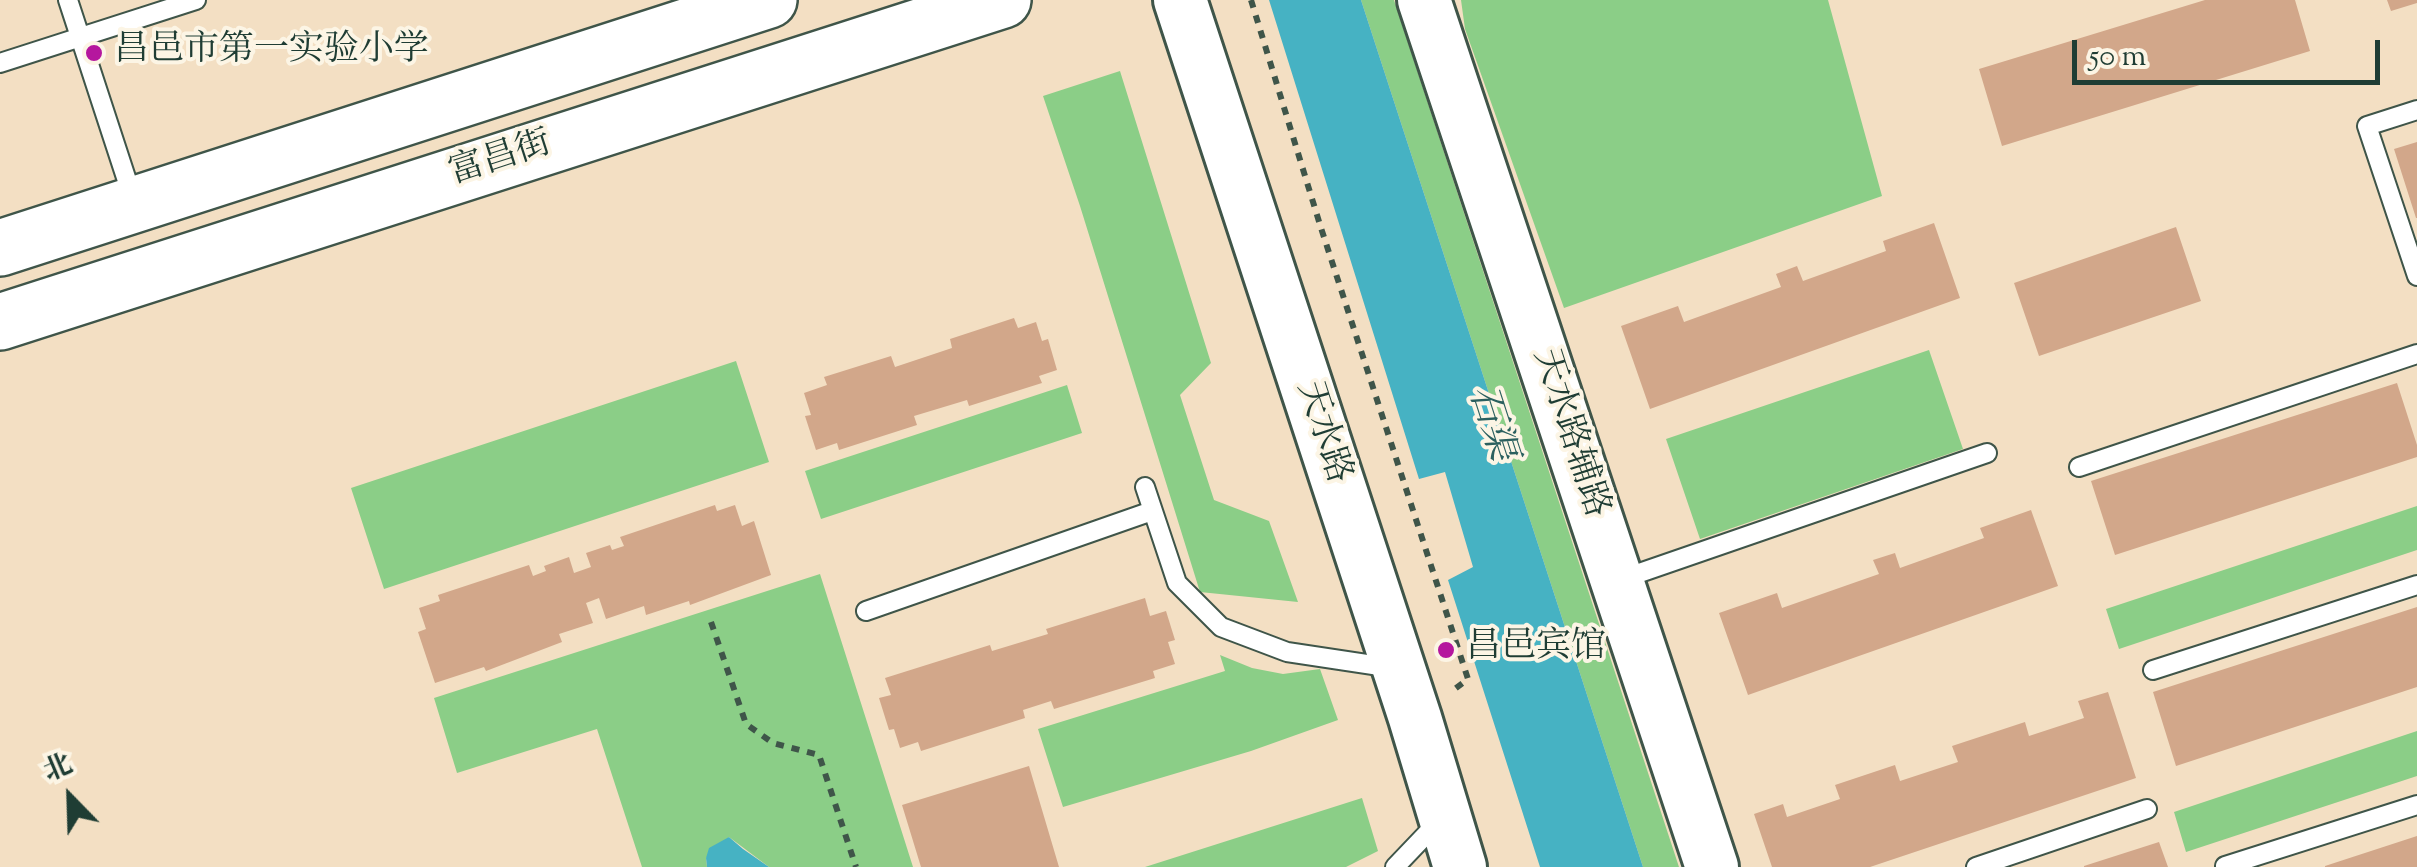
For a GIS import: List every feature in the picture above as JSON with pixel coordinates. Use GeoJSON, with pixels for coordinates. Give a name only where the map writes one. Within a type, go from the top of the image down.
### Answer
{"type":"FeatureCollection","features":[{"type":"Feature","properties":{"kind":"main road","name":"富昌街"},"geometry":{"type":"LineString","coordinates":[[0,248],[685,20],[769,0]]}},
{"type":"Feature","properties":{"kind":"main road","name":"富昌街"},"geometry":{"type":"LineString","coordinates":[[0,322],[1003,0]]}},
{"type":"Feature","properties":{"kind":"street","name":"天水路"},"geometry":{"type":"LineString","coordinates":[[1180,0],[1460,867]]}},
{"type":"Feature","properties":{"kind":"street","name":"天水路辅路"},"geometry":{"type":"LineString","coordinates":[[1424,0],[1712,867]]}},
{"type":"Feature","properties":{"kind":"lane"},"geometry":{"type":"LineString","coordinates":[[68,0],[135,204]]}},
{"type":"Feature","properties":{"kind":"lane"},"geometry":{"type":"LineString","coordinates":[[0,63],[196,0]]}},
{"type":"Feature","properties":{"kind":"lane"},"geometry":{"type":"LineString","coordinates":[[2415,265],[2367,126],[2417,110]]}},
{"type":"Feature","properties":{"kind":"lane"},"geometry":{"type":"LineString","coordinates":[[2079,467],[2417,354]]}},
{"type":"Feature","properties":{"kind":"lane"},"geometry":{"type":"LineString","coordinates":[[1617,581],[1987,453]]}},
{"type":"Feature","properties":{"kind":"lane"},"geometry":{"type":"LineString","coordinates":[[1144,487],[1177,583],[1221,627],[1287,652],[1398,669]]}},
{"type":"Feature","properties":{"kind":"lane"},"geometry":{"type":"LineString","coordinates":[[866,611],[1152,510]]}},
{"type":"Feature","properties":{"kind":"lane"},"geometry":{"type":"LineString","coordinates":[[2152,670],[2417,584]]}},
{"type":"Feature","properties":{"kind":"lane"},"geometry":{"type":"LineString","coordinates":[[2226,866],[2417,805]]}},
{"type":"Feature","properties":{"kind":"lane"},"geometry":{"type":"LineString","coordinates":[[1976,867],[2146,809]]}},
{"type":"Feature","properties":{"kind":"lane"},"geometry":{"type":"LineString","coordinates":[[1395,867],[1444,815]]}},
{"type":"Feature","properties":{"kind":"path"},"geometry":{"type":"LineString","coordinates":[[1251,0],[1468,679],[1414,718]]}},
{"type":"Feature","properties":{"kind":"path"},"geometry":{"type":"LineString","coordinates":[[711,622],[746,724],[773,742],[819,755],[856,867]]}},
{"type":"Feature","properties":{"kind":"green space"},"geometry":{"type":"Polygon","coordinates":[[[1361,0],[1394,0],[1679,867],[1643,867],[1361,0]]]}},
{"type":"Feature","properties":{"kind":"green space"},"geometry":{"type":"Polygon","coordinates":[[[1461,0],[1828,0],[1882,196],[1564,308],[1465,29],[1461,0]]]}},
{"type":"Feature","properties":{"kind":"green space"},"geometry":{"type":"Polygon","coordinates":[[[1120,71],[1211,363],[1180,395],[1214,500],[1269,521],[1298,602],[1200,592],[1043,96],[1120,71]]]}},
{"type":"Feature","properties":{"kind":"green space"},"geometry":{"type":"Polygon","coordinates":[[[1929,350],[1963,449],[1700,539],[1666,439],[1929,350]]]}},
{"type":"Feature","properties":{"kind":"green space"},"geometry":{"type":"Polygon","coordinates":[[[736,361],[769,462],[384,589],[351,488],[736,361]]]}},
{"type":"Feature","properties":{"kind":"green space"},"geometry":{"type":"Polygon","coordinates":[[[1067,385],[1082,433],[821,519],[805,471],[1067,385]]]}},
{"type":"Feature","properties":{"kind":"green space"},"geometry":{"type":"Polygon","coordinates":[[[2417,506],[2417,550],[2119,649],[2106,609],[2417,506]]]}},
{"type":"Feature","properties":{"kind":"green space"},"geometry":{"type":"Polygon","coordinates":[[[820,574],[913,867],[769,867],[729,837],[706,858],[707,867],[642,867],[597,729],[457,773],[434,698],[820,574]]]}},
{"type":"Feature","properties":{"kind":"green space"},"geometry":{"type":"Polygon","coordinates":[[[1220,655],[1252,668],[1283,674],[1320,669],[1338,720],[1251,751],[1063,807],[1038,729],[1225,671],[1220,655]]]}},
{"type":"Feature","properties":{"kind":"green space"},"geometry":{"type":"Polygon","coordinates":[[[2417,731],[2417,776],[2186,852],[2174,812],[2417,731]]]}},
{"type":"Feature","properties":{"kind":"green space"},"geometry":{"type":"Polygon","coordinates":[[[1362,798],[1378,851],[1346,867],[1145,867],[1362,798]]]}},
{"type":"Feature","properties":{"kind":"water","name":"石渠"},"geometry":{"type":"Polygon","coordinates":[[[1269,0],[1361,0],[1643,867],[1540,867],[1448,580],[1473,567],[1445,472],[1419,479],[1269,0]]]}},
{"type":"Feature","properties":{"kind":"water"},"geometry":{"type":"Polygon","coordinates":[[[729,837],[769,867],[707,867],[709,848],[729,837]]]}},
{"type":"Feature","properties":{"kind":"building"},"geometry":{"type":"Polygon","coordinates":[[[2205,0],[2295,0],[2310,51],[2002,146],[1979,69],[2205,0]]]}},
{"type":"Feature","properties":{"kind":"building"},"geometry":{"type":"Polygon","coordinates":[[[2387,0],[2417,0],[2417,3],[2391,11],[2387,0]]]}},
{"type":"Feature","properties":{"kind":"building"},"geometry":{"type":"Polygon","coordinates":[[[2417,142],[2417,218],[2416,218],[2394,149],[2417,142]]]}},
{"type":"Feature","properties":{"kind":"building"},"geometry":{"type":"Polygon","coordinates":[[[1934,223],[1960,298],[1650,409],[1621,326],[1678,306],[1684,322],[1781,287],[1776,274],[1797,266],[1803,281],[1886,251],[1883,241],[1934,223]]]}},
{"type":"Feature","properties":{"kind":"building"},"geometry":{"type":"Polygon","coordinates":[[[2176,227],[2201,301],[2039,356],[2014,283],[2176,227]]]}},
{"type":"Feature","properties":{"kind":"building"},"geometry":{"type":"Polygon","coordinates":[[[1014,318],[1018,328],[1036,322],[1042,341],[1048,339],[1057,370],[1039,376],[1042,383],[969,406],[967,400],[914,416],[917,425],[839,450],[837,443],[816,450],[805,416],[811,415],[804,393],[827,385],[824,377],[891,356],[895,367],[952,348],[950,339],[1014,318]]]}},
{"type":"Feature","properties":{"kind":"building"},"geometry":{"type":"Polygon","coordinates":[[[2397,383],[2417,445],[2417,457],[2115,555],[2091,481],[2397,383]]]}},
{"type":"Feature","properties":{"kind":"building"},"geometry":{"type":"Polygon","coordinates":[[[715,505],[717,511],[735,505],[742,526],[754,521],[771,575],[690,605],[689,601],[646,615],[644,606],[606,619],[599,598],[586,603],[593,623],[559,634],[562,642],[486,671],[484,667],[435,683],[418,632],[426,629],[419,608],[440,601],[438,595],[529,565],[533,576],[546,571],[544,566],[569,557],[574,573],[591,567],[586,553],[610,545],[612,550],[624,546],[620,537],[715,505]]]}},
{"type":"Feature","properties":{"kind":"building"},"geometry":{"type":"Polygon","coordinates":[[[2031,510],[2058,586],[1748,695],[1719,613],[1777,593],[1782,608],[1879,574],[1873,560],[1895,553],[1900,568],[1984,538],[1980,528],[2031,510]]]}},
{"type":"Feature","properties":{"kind":"building"},"geometry":{"type":"Polygon","coordinates":[[[1145,598],[1150,616],[1166,611],[1175,640],[1168,642],[1175,664],[1153,671],[1155,678],[1054,709],[1051,701],[1023,710],[1025,718],[921,751],[918,742],[900,748],[894,729],[889,730],[879,698],[891,695],[885,678],[990,645],[992,651],[1048,634],[1046,629],[1145,598]]]}},
{"type":"Feature","properties":{"kind":"building"},"geometry":{"type":"Polygon","coordinates":[[[2417,607],[2417,687],[2176,766],[2153,692],[2417,607]]]}},
{"type":"Feature","properties":{"kind":"building"},"geometry":{"type":"Polygon","coordinates":[[[2108,692],[2136,778],[1870,867],[1772,867],[1754,814],[1783,804],[1787,817],[1840,799],[1835,785],[1895,765],[1900,781],[1958,762],[1952,746],[2025,722],[2029,736],[2084,718],[2078,701],[2108,692]]]}},
{"type":"Feature","properties":{"kind":"building"},"geometry":{"type":"Polygon","coordinates":[[[1029,766],[1059,867],[921,867],[902,805],[1029,766]]]}},
{"type":"Feature","properties":{"kind":"building"},"geometry":{"type":"Polygon","coordinates":[[[2417,836],[2417,867],[2325,867],[2325,866],[2417,836]]]}},
{"type":"Feature","properties":{"kind":"building"},"geometry":{"type":"Polygon","coordinates":[[[2159,842],[2168,867],[2084,867],[2084,866],[2159,842]]]}},
{"type":"Feature","properties":{"kind":"place","name":"昌邑市第一实验小学"},"geometry":{"type":"Point","coordinates":[94,53]}},
{"type":"Feature","properties":{"kind":"place","name":"昌邑宾馆"},"geometry":{"type":"Point","coordinates":[1446,650]}}]}
